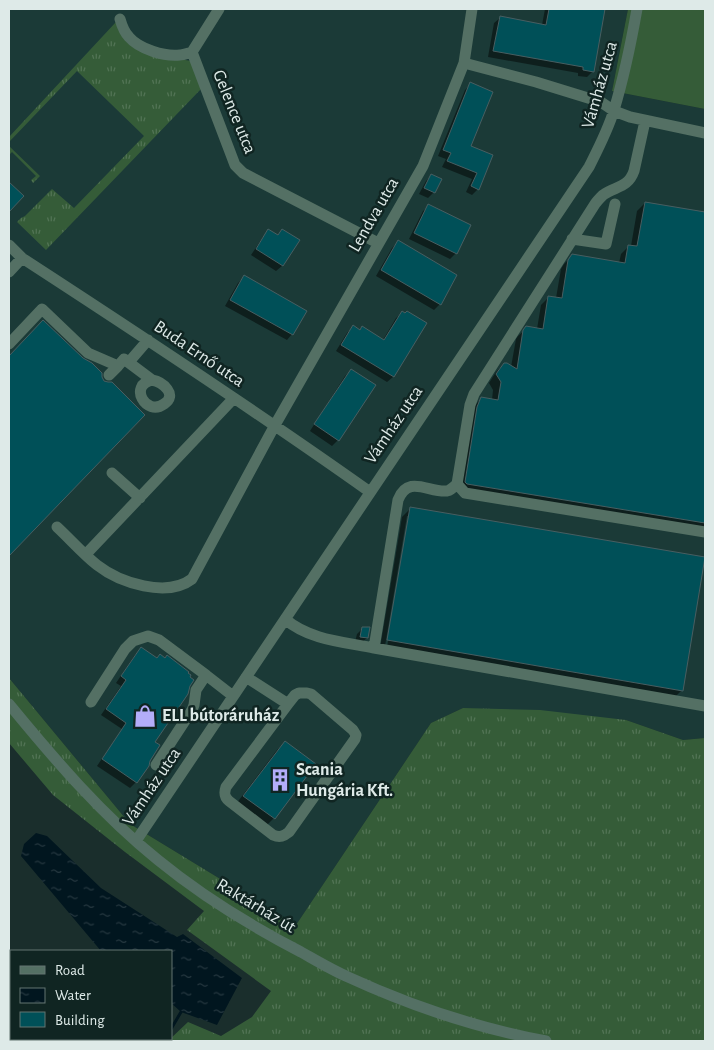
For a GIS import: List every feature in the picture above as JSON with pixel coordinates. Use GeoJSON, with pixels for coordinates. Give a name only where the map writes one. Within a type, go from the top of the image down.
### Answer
{"type":"FeatureCollection","features":[{"type":"Feature","properties":{"kind":"street"},"geometry":{"type":"LineString","coordinates":[[120,20],[128,37],[141,46],[162,54],[181,55],[192,52],[219,9]]}},
{"type":"Feature","properties":{"kind":"street","name":"Lendva utca"},"geometry":{"type":"LineString","coordinates":[[57,527],[97,565],[121,578],[142,585],[171,588],[188,582],[195,575],[274,425],[423,166],[464,63],[471,9]]}},
{"type":"Feature","properties":{"kind":"street","name":"Vámház utca"},"geometry":{"type":"LineString","coordinates":[[136,841],[589,167],[614,111],[637,9]]}},
{"type":"Feature","properties":{"kind":"street","name":"Gelence utca"},"geometry":{"type":"LineString","coordinates":[[192,52],[233,162],[239,170],[378,242]]}},
{"type":"Feature","properties":{"kind":"street"},"geometry":{"type":"LineString","coordinates":[[464,63],[601,102],[614,111],[645,121],[705,133]]}},
{"type":"Feature","properties":{"kind":"street"},"geometry":{"type":"LineString","coordinates":[[374,648],[400,495],[404,490],[416,486],[446,491],[457,484],[471,400],[572,239],[600,198],[626,183],[632,177],[645,121]]}},
{"type":"Feature","properties":{"kind":"street"},"geometry":{"type":"LineString","coordinates":[[572,239],[606,244],[615,204]]}},
{"type":"Feature","properties":{"kind":"street","name":"Buda Ernő utca"},"geometry":{"type":"LineString","coordinates":[[9,245],[22,258],[148,340],[370,492]]}},
{"type":"Feature","properties":{"kind":"street"},"geometry":{"type":"LineString","coordinates":[[9,272],[22,258]]}},
{"type":"Feature","properties":{"kind":"street"},"geometry":{"type":"LineString","coordinates":[[9,344],[42,309],[88,353],[123,364],[152,380]]}},
{"type":"Feature","properties":{"kind":"street"},"geometry":{"type":"LineString","coordinates":[[109,376],[148,340]]}},
{"type":"Feature","properties":{"kind":"street"},"geometry":{"type":"LineString","coordinates":[[89,552],[234,398]]}},
{"type":"Feature","properties":{"kind":"street"},"geometry":{"type":"LineString","coordinates":[[112,473],[140,498]]}},
{"type":"Feature","properties":{"kind":"street"},"geometry":{"type":"LineString","coordinates":[[457,484],[465,493],[705,532]]}},
{"type":"Feature","properties":{"kind":"street"},"geometry":{"type":"LineString","coordinates":[[285,619],[295,627],[320,637],[705,706]]}},
{"type":"Feature","properties":{"kind":"street"},"geometry":{"type":"LineString","coordinates":[[91,702],[125,649],[134,641],[148,636],[159,640],[233,696]]}},
{"type":"Feature","properties":{"kind":"street"},"geometry":{"type":"LineString","coordinates":[[156,765],[192,710],[196,690],[206,675]]}},
{"type":"Feature","properties":{"kind":"street"},"geometry":{"type":"LineString","coordinates":[[246,677],[288,704]]}},
{"type":"Feature","properties":{"kind":"street"},"geometry":{"type":"LineString","coordinates":[[298,693],[311,694],[353,730],[356,735],[289,832],[282,837],[278,837],[229,801],[224,795],[226,787],[288,704],[298,693]]}},
{"type":"Feature","properties":{"kind":"street","name":"Raktárház út"},"geometry":{"type":"LineString","coordinates":[[9,704],[80,787],[110,818],[157,860],[212,900],[281,942],[346,976],[450,1017],[518,1036],[546,1041]]}},
{"type":"Feature","properties":{"kind":"shaded area"},"geometry":{"type":"Polygon","coordinates":[[[9,9],[628,9],[612,91],[705,109],[705,738],[683,740],[626,720],[463,708],[431,723],[296,925],[130,824],[9,678],[9,9]]]}},
{"type":"Feature","properties":{"kind":"green space"},"geometry":{"type":"Polygon","coordinates":[[[628,9],[705,9],[705,109],[612,91],[628,9]]]}},
{"type":"Feature","properties":{"kind":"green space"},"geometry":{"type":"Polygon","coordinates":[[[116,22],[162,56],[191,61],[201,89],[46,250],[17,222],[52,189],[74,208],[144,136],[77,71],[9,142],[9,137],[116,22]]]}},
{"type":"Feature","properties":{"kind":"green space"},"geometry":{"type":"Polygon","coordinates":[[[9,146],[40,176],[33,183],[31,180],[36,176],[12,152],[9,155],[9,146]]]}},
{"type":"Feature","properties":{"kind":"green space"},"geometry":{"type":"Polygon","coordinates":[[[9,678],[130,824],[296,925],[431,723],[463,708],[540,710],[626,720],[683,740],[705,738],[705,1041],[168,1041],[172,1040],[172,1037],[188,1022],[221,1036],[252,1017],[271,991],[187,930],[204,911],[53,795],[9,743],[9,678]]]}},
{"type":"Feature","properties":{"kind":"water"},"geometry":{"type":"Polygon","coordinates":[[[36,833],[47,836],[101,888],[177,937],[183,934],[242,978],[217,1025],[181,1012],[172,1004],[172,950],[100,950],[21,856],[24,844],[36,833]]]}},
{"type":"Feature","properties":{"kind":"building"},"geometry":{"type":"Polygon","coordinates":[[[549,9],[605,9],[594,72],[583,70],[583,67],[493,51],[500,16],[546,25],[549,9]]]}},
{"type":"Feature","properties":{"kind":"building"},"geometry":{"type":"Polygon","coordinates":[[[470,82],[493,92],[471,146],[493,155],[479,190],[471,186],[477,173],[447,161],[451,153],[443,150],[470,82]]]}},
{"type":"Feature","properties":{"kind":"building"},"geometry":{"type":"Polygon","coordinates":[[[431,174],[442,179],[435,193],[424,188],[431,174]]]}},
{"type":"Feature","properties":{"kind":"building"},"geometry":{"type":"Polygon","coordinates":[[[9,182],[24,196],[9,212],[9,182]]]}},
{"type":"Feature","properties":{"kind":"building"},"geometry":{"type":"Polygon","coordinates":[[[645,202],[705,212],[705,523],[467,484],[465,482],[477,407],[481,397],[498,400],[501,382],[496,374],[504,363],[517,369],[523,330],[526,326],[543,329],[548,296],[562,298],[568,260],[572,254],[625,263],[628,245],[637,246],[645,202]]]}},
{"type":"Feature","properties":{"kind":"building"},"geometry":{"type":"Polygon","coordinates":[[[428,204],[471,225],[457,254],[414,233],[428,204]]]}},
{"type":"Feature","properties":{"kind":"building"},"geometry":{"type":"Polygon","coordinates":[[[268,229],[278,235],[282,229],[300,240],[283,266],[256,249],[268,229]]]}},
{"type":"Feature","properties":{"kind":"building"},"geometry":{"type":"Polygon","coordinates":[[[398,240],[457,275],[441,305],[381,270],[398,240]]]}},
{"type":"Feature","properties":{"kind":"building"},"geometry":{"type":"Polygon","coordinates":[[[244,275],[307,311],[293,335],[230,300],[244,275]]]}},
{"type":"Feature","properties":{"kind":"building"},"geometry":{"type":"Polygon","coordinates":[[[402,311],[405,313],[407,311],[427,323],[394,377],[341,345],[353,325],[360,330],[362,326],[384,340],[402,311]]]}},
{"type":"Feature","properties":{"kind":"building"},"geometry":{"type":"Polygon","coordinates":[[[43,320],[83,358],[92,363],[102,373],[104,381],[112,382],[145,415],[9,556],[9,356],[43,320]]]}},
{"type":"Feature","properties":{"kind":"building"},"geometry":{"type":"Polygon","coordinates":[[[351,369],[376,385],[339,441],[314,424],[351,369]]]}},
{"type":"Feature","properties":{"kind":"building"},"geometry":{"type":"Polygon","coordinates":[[[410,507],[705,557],[683,691],[387,640],[410,507]]]}},
{"type":"Feature","properties":{"kind":"building"},"geometry":{"type":"Polygon","coordinates":[[[362,627],[370,627],[368,638],[360,637],[362,627]]]}},
{"type":"Feature","properties":{"kind":"building","name":"ELL bútoráruház"},"geometry":{"type":"Polygon","coordinates":[[[141,647],[157,658],[160,654],[165,658],[167,655],[189,672],[190,677],[194,680],[188,694],[155,742],[160,745],[137,783],[102,759],[126,723],[106,709],[126,680],[121,676],[141,647]]]}},
{"type":"Feature","properties":{"kind":"building","name":"Scania Hungária Kft."},"geometry":{"type":"Polygon","coordinates":[[[285,741],[316,764],[275,819],[243,796],[285,741]]]}},
{"type":"Feature","properties":{"kind":"waterway"},"geometry":{"type":"LineString","coordinates":[[172,1027],[181,1012]]}},
{"type":"Feature","properties":{"kind":"place","name":"ELL bútoráruház"},"geometry":{"type":"Point","coordinates":[145,716]}},
{"type":"Feature","properties":{"kind":"place","name":"Scania Hungária Kft."},"geometry":{"type":"Point","coordinates":[280,780]}}]}
